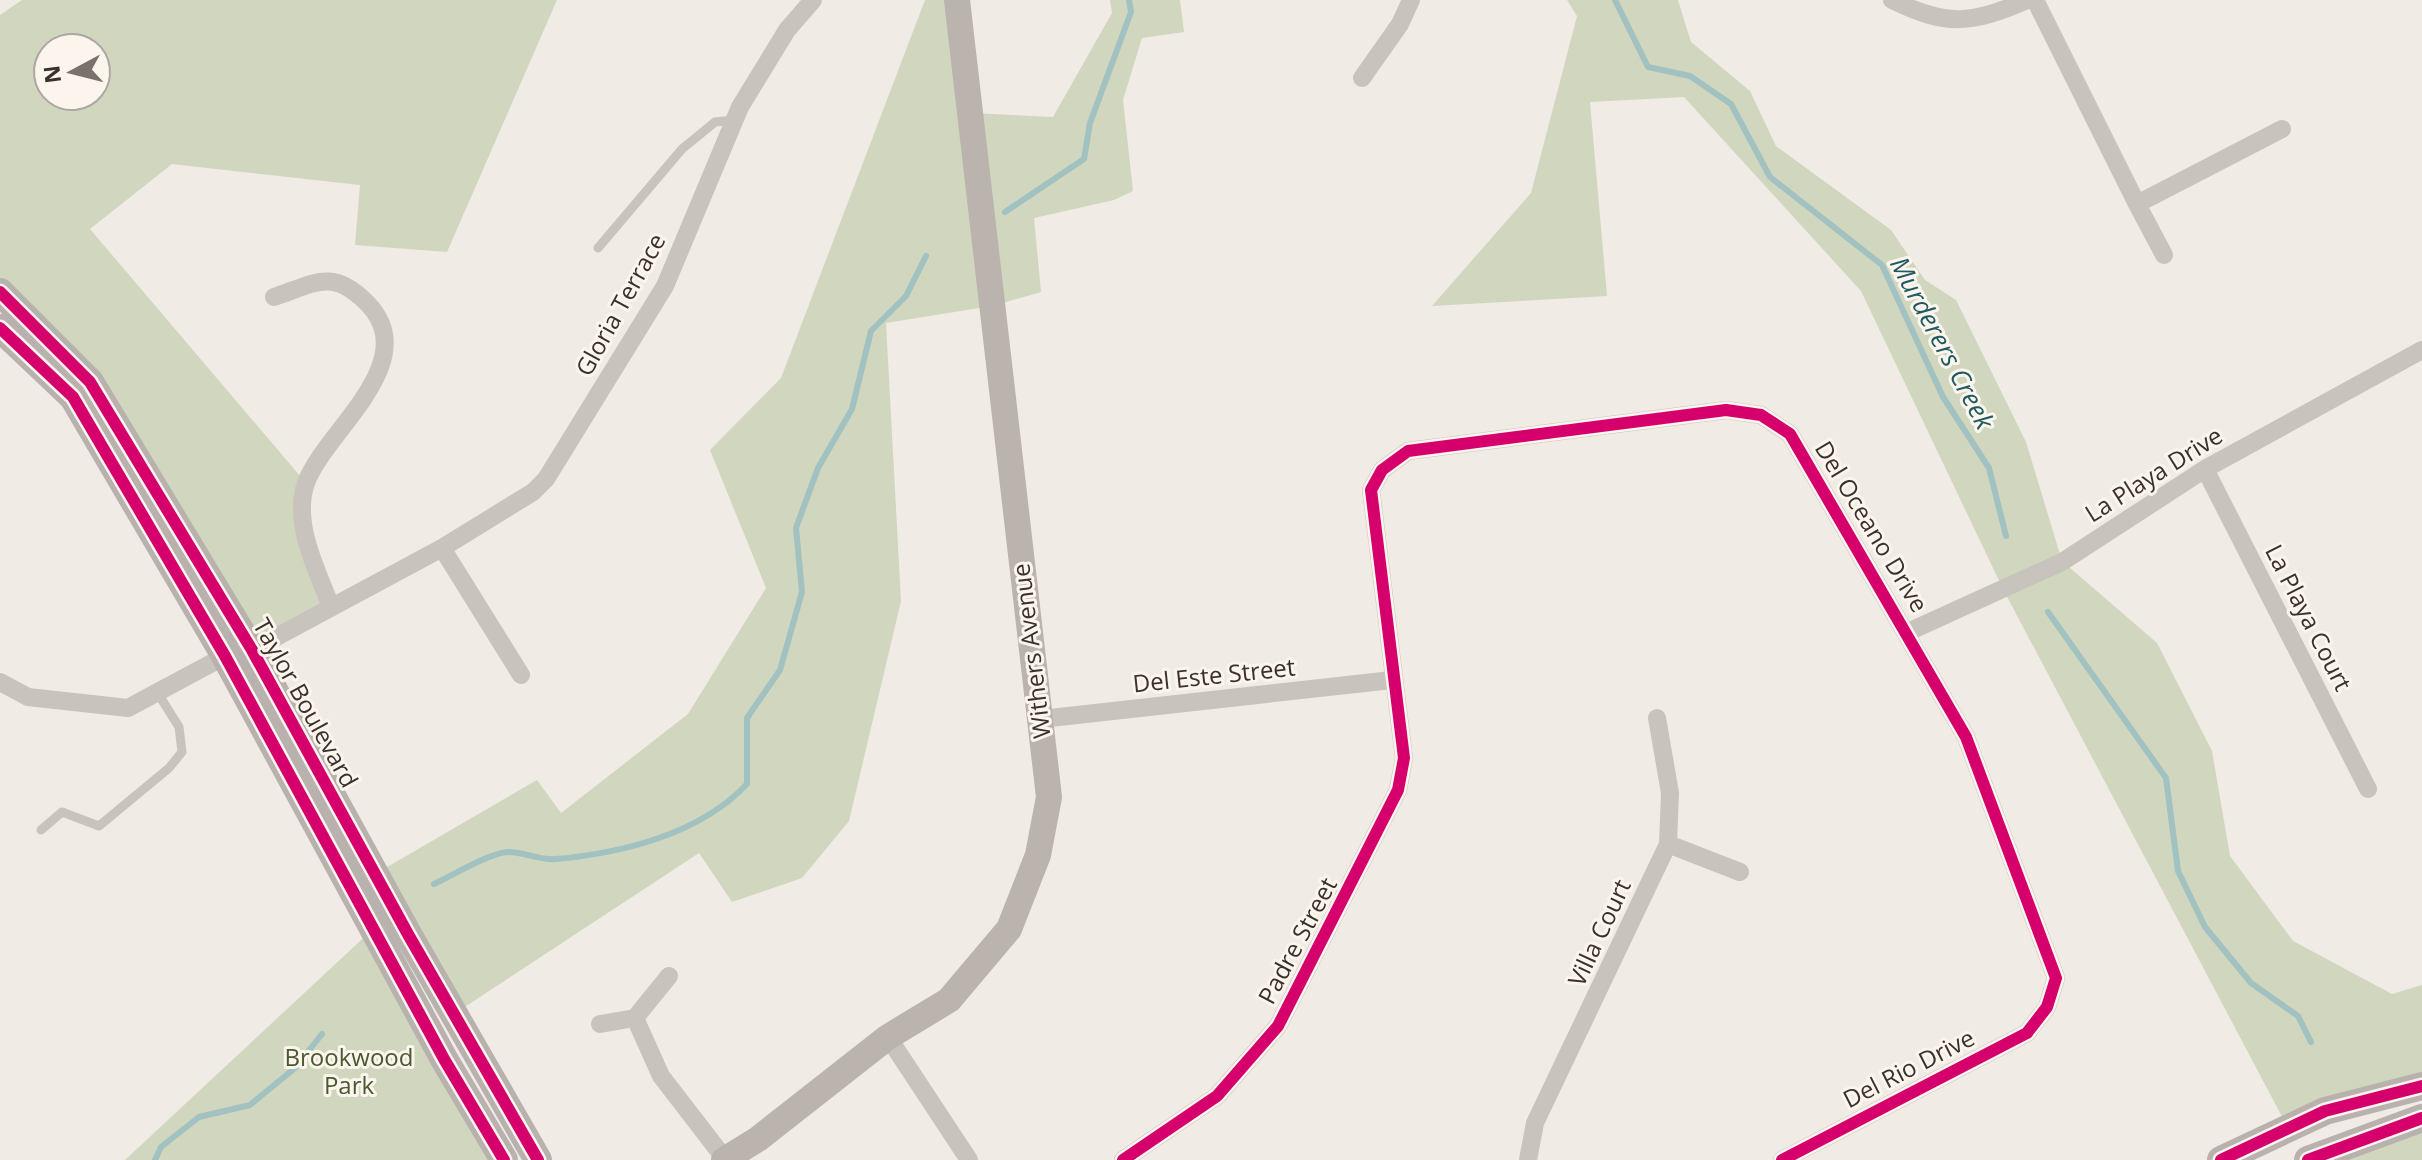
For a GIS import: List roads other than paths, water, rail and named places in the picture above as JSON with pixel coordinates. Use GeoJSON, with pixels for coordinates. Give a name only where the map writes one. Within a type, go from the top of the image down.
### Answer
{"type":"FeatureCollection","features":[{"type":"Feature","properties":{"kind":"main road","name":"Taylor Boulevard"},"geometry":{"type":"LineString","coordinates":[[0,292],[90,382],[238,653],[444,1059],[504,1160]]}},
{"type":"Feature","properties":{"kind":"main road","name":"Taylor Boulevard"},"geometry":{"type":"LineString","coordinates":[[0,328],[73,397],[238,653],[409,936],[538,1160]]}},
{"type":"Feature","properties":{"kind":"main road"},"geometry":{"type":"LineString","coordinates":[[2221,1160],[2325,1111],[2422,1086]]}},
{"type":"Feature","properties":{"kind":"main road"},"geometry":{"type":"LineString","coordinates":[[2308,1160],[2422,1118]]}},
{"type":"Feature","properties":{"kind":"street","name":"Gloria Terrace"},"geometry":{"type":"LineString","coordinates":[[0,682],[28,697],[128,708],[442,548],[533,492],[546,479],[665,286],[734,120],[787,30],[813,0]]}},
{"type":"Feature","properties":{"kind":"street","name":"Withers Avenue"},"geometry":{"type":"LineString","coordinates":[[725,1160],[758,1139],[888,1037],[949,1000],[1009,929],[1038,855],[1049,797],[957,0]]}},
{"type":"Feature","properties":{"kind":"street"},"geometry":{"type":"LineString","coordinates":[[1362,78],[1400,24],[1411,0]]}},
{"type":"Feature","properties":{"kind":"street"},"geometry":{"type":"LineString","coordinates":[[1892,0],[1920,13],[1954,22],[1989,17],[2027,0]]}},
{"type":"Feature","properties":{"kind":"street"},"geometry":{"type":"LineString","coordinates":[[2035,0],[2164,255]]}},
{"type":"Feature","properties":{"kind":"street"},"geometry":{"type":"LineString","coordinates":[[2137,204],[2282,129]]}},
{"type":"Feature","properties":{"kind":"street"},"geometry":{"type":"LineString","coordinates":[[274,297],[326,280],[349,285],[377,314],[385,336],[383,358],[373,384],[306,483],[302,515],[309,549],[331,607]]}},
{"type":"Feature","properties":{"kind":"street","name":"La Playa Drive"},"geometry":{"type":"LineString","coordinates":[[1908,632],[2062,562],[2205,469],[2422,350]]}},
{"type":"Feature","properties":{"kind":"street","name":"Del Oceano Drive"},"geometry":{"type":"LineString","coordinates":[[1392,680],[1371,490],[1382,470],[1395,459],[1408,451],[1726,410],[1761,415],[1790,434],[1908,632],[1966,737],[2056,978],[2047,1007]]}},
{"type":"Feature","properties":{"kind":"street","name":"La Playa Court"},"geometry":{"type":"LineString","coordinates":[[2205,469],[2368,789]]}},
{"type":"Feature","properties":{"kind":"street"},"geometry":{"type":"LineString","coordinates":[[442,548],[521,675]]}},
{"type":"Feature","properties":{"kind":"street","name":"Del Este Street"},"geometry":{"type":"LineString","coordinates":[[1041,719],[1392,680]]}},
{"type":"Feature","properties":{"kind":"street","name":"Padre Street"},"geometry":{"type":"LineString","coordinates":[[1123,1160],[1217,1096],[1278,1026],[1398,790],[1404,758],[1392,680]]}},
{"type":"Feature","properties":{"kind":"street","name":"Villa Court"},"geometry":{"type":"LineString","coordinates":[[1528,1160],[1535,1123],[1668,844],[1670,793],[1657,718]]}},
{"type":"Feature","properties":{"kind":"street"},"geometry":{"type":"LineString","coordinates":[[1668,844],[1740,872]]}},
{"type":"Feature","properties":{"kind":"street"},"geometry":{"type":"LineString","coordinates":[[600,1024],[635,1018],[669,976]]}},
{"type":"Feature","properties":{"kind":"street","name":"Del Rio Drive"},"geometry":{"type":"LineString","coordinates":[[1782,1160],[2027,1033],[2047,1007]]}},
{"type":"Feature","properties":{"kind":"street"},"geometry":{"type":"LineString","coordinates":[[635,1018],[661,1076],[725,1160]]}},
{"type":"Feature","properties":{"kind":"street"},"geometry":{"type":"LineString","coordinates":[[888,1037],[969,1160]]}},
{"type":"Feature","properties":{"kind":"lane"},"geometry":{"type":"LineString","coordinates":[[598,248],[682,149],[715,122],[734,120]]}},
{"type":"Feature","properties":{"kind":"lane"},"geometry":{"type":"LineString","coordinates":[[41,830],[62,812],[99,826],[169,768],[182,752],[179,727],[157,692]]}},
{"type":"Feature","properties":{"kind":"waterway"},"geometry":{"type":"LineString","coordinates":[[1005,212],[1084,159],[1090,123],[1131,12],[1129,0]]}},
{"type":"Feature","properties":{"kind":"waterway","name":"Murderers Creek"},"geometry":{"type":"LineString","coordinates":[[1615,0],[1648,67],[1690,76],[1731,104],[1770,177],[1882,265],[1943,397],[1989,468],[2006,536]]}},
{"type":"Feature","properties":{"kind":"waterway"},"geometry":{"type":"LineString","coordinates":[[434,884],[507,852],[556,859],[608,852],[659,838],[707,816],[747,784],[747,718],[780,670],[802,592],[796,528],[818,468],[852,409],[871,331],[906,296],[926,256]]}},
{"type":"Feature","properties":{"kind":"waterway","name":"Murderers Creek"},"geometry":{"type":"LineString","coordinates":[[2048,612],[2166,778],[2178,871],[2205,927],[2251,983],[2298,1016],[2311,1042]]}},
{"type":"Feature","properties":{"kind":"waterway"},"geometry":{"type":"LineString","coordinates":[[155,1160],[161,1147],[199,1117],[250,1105],[295,1068],[322,1034]]}},
{"type":"Feature","properties":{"kind":"park label","name":"Brookwood Park"},"geometry":{"type":"Point","coordinates":[349,1072]}}]}
